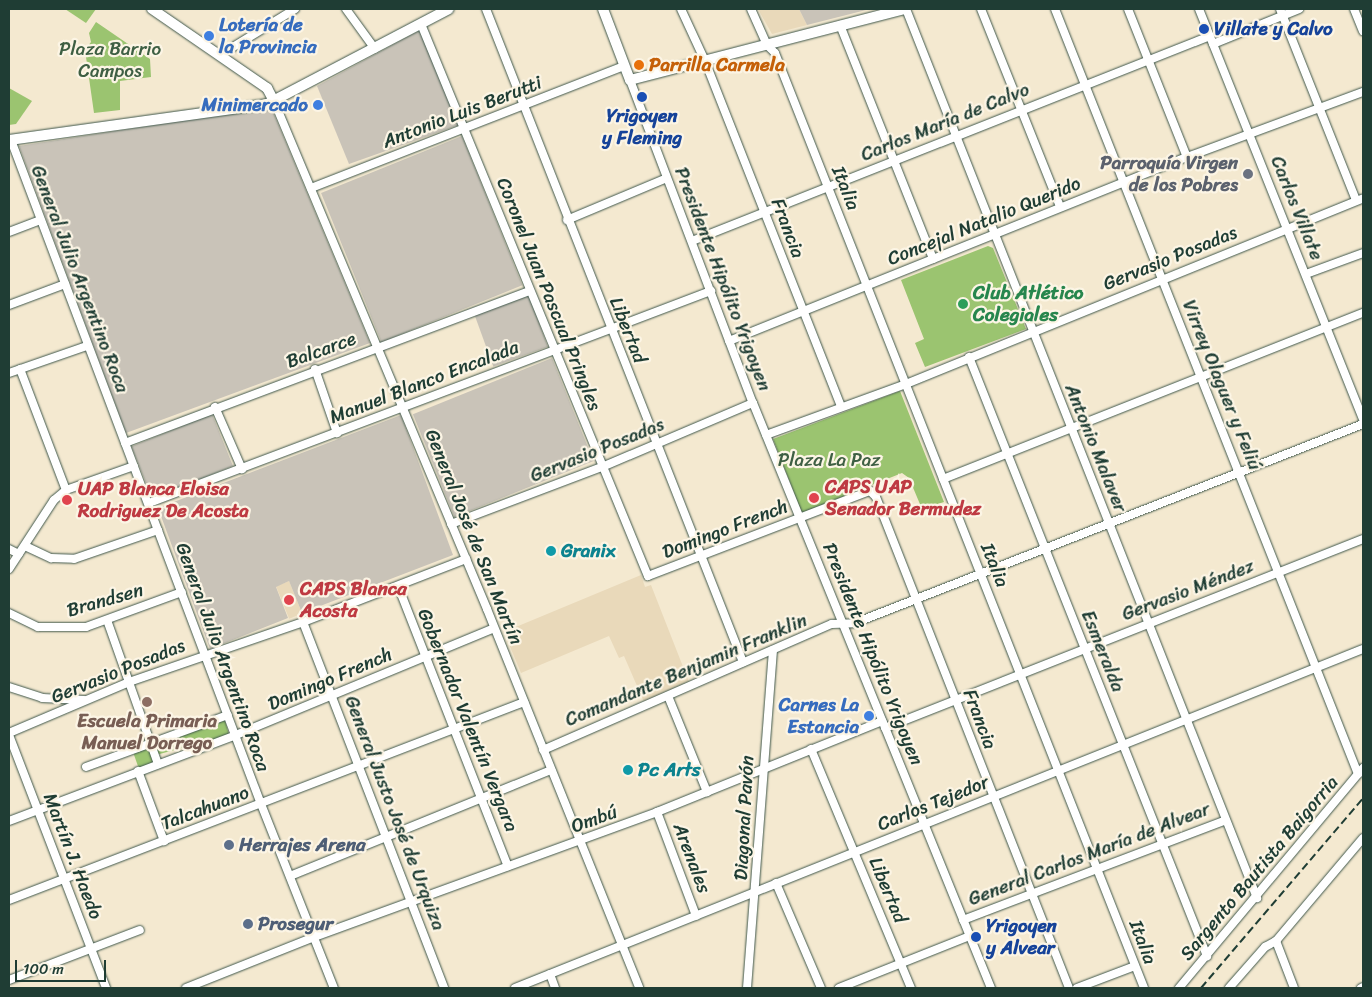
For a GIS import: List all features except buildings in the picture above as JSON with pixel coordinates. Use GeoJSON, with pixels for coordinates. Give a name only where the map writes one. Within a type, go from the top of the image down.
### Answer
{"type":"FeatureCollection","features":[{"type":"Feature","properties":{"kind":"main road"},"geometry":{"type":"LineString","coordinates":[[152,9],[267,88],[274,101]]}},
{"type":"Feature","properties":{"kind":"main road"},"geometry":{"type":"LineString","coordinates":[[10,140],[274,101],[449,9]]}},
{"type":"Feature","properties":{"kind":"main road"},"geometry":{"type":"LineString","coordinates":[[603,9],[630,80],[905,9]]}},
{"type":"Feature","properties":{"kind":"street"},"geometry":{"type":"LineString","coordinates":[[220,55],[295,9]]}},
{"type":"Feature","properties":{"kind":"street"},"geometry":{"type":"LineString","coordinates":[[346,9],[375,48]]}},
{"type":"Feature","properties":{"kind":"street","name":"Libertad"},"geometry":{"type":"LineString","coordinates":[[486,9],[522,107],[743,662]]}},
{"type":"Feature","properties":{"kind":"street","name":"Francia"},"geometry":{"type":"LineString","coordinates":[[681,9],[705,60],[841,407]]}},
{"type":"Feature","properties":{"kind":"street","name":"Italia"},"geometry":{"type":"LineString","coordinates":[[751,9],[767,44],[775,53],[1144,988]]}},
{"type":"Feature","properties":{"kind":"street","name":"Antonio Malaver"},"geometry":{"type":"LineString","coordinates":[[905,9],[1257,898]]}},
{"type":"Feature","properties":{"kind":"street"},"geometry":{"type":"LineString","coordinates":[[981,9],[1019,110],[1060,207]]}},
{"type":"Feature","properties":{"kind":"street","name":"Virrey Olaguer y Feliú"},"geometry":{"type":"LineString","coordinates":[[1055,9],[1278,573],[1361,771]]}},
{"type":"Feature","properties":{"kind":"street"},"geometry":{"type":"LineString","coordinates":[[1128,9],[1187,157]]}},
{"type":"Feature","properties":{"kind":"street","name":"Carlos Villate"},"geometry":{"type":"LineString","coordinates":[[1199,9],[1363,419]]}},
{"type":"Feature","properties":{"kind":"street","name":"Carlos María de Calvo"},"geometry":{"type":"LineString","coordinates":[[692,241],[956,134],[1148,61],[1212,40],[1281,12],[1299,9]]}},
{"type":"Feature","properties":{"kind":"street"},"geometry":{"type":"LineString","coordinates":[[1354,9],[1363,31]]}},
{"type":"Feature","properties":{"kind":"street"},"geometry":{"type":"LineString","coordinates":[[1281,12],[1320,109],[1360,199]]}},
{"type":"Feature","properties":{"kind":"street","name":"Coronel Juan Pascual Pringles"},"geometry":{"type":"LineString","coordinates":[[422,24],[648,576]]}},
{"type":"Feature","properties":{"kind":"street"},"geometry":{"type":"LineString","coordinates":[[840,26],[933,259]]}},
{"type":"Feature","properties":{"kind":"street","name":"Antonio Luis Berutti"},"geometry":{"type":"LineString","coordinates":[[311,188],[624,66]]}},
{"type":"Feature","properties":{"kind":"street","name":"Presidente Hipólito Yrigoyen"},"geometry":{"type":"LineString","coordinates":[[630,80],[753,403],[991,988]]}},
{"type":"Feature","properties":{"kind":"street","name":"Concejal Natalio Querido"},"geometry":{"type":"LineString","coordinates":[[729,341],[1124,181],[1363,92]]}},
{"type":"Feature","properties":{"kind":"street","name":"General José de San Martín"},"geometry":{"type":"LineString","coordinates":[[274,101],[404,408],[639,988]]}},
{"type":"Feature","properties":{"kind":"street","name":"General Julio Argentino Roca"},"geometry":{"type":"LineString","coordinates":[[10,140],[124,443],[149,503],[261,804],[334,988]]}},
{"type":"Feature","properties":{"kind":"street"},"geometry":{"type":"LineString","coordinates":[[9,165],[18,161]]}},
{"type":"Feature","properties":{"kind":"street"},"geometry":{"type":"LineString","coordinates":[[567,220],[667,178]]}},
{"type":"Feature","properties":{"kind":"street","name":"Gervasio Posadas"},"geometry":{"type":"LineString","coordinates":[[766,435],[906,384],[1162,278],[1360,199]]}},
{"type":"Feature","properties":{"kind":"street"},"geometry":{"type":"LineString","coordinates":[[9,232],[40,220]]}},
{"type":"Feature","properties":{"kind":"street"},"geometry":{"type":"LineString","coordinates":[[1306,274],[1363,253]]}},
{"type":"Feature","properties":{"kind":"street"},"geometry":{"type":"LineString","coordinates":[[9,305],[64,284]]}},
{"type":"Feature","properties":{"kind":"street","name":"Balcarce"},"geometry":{"type":"LineString","coordinates":[[124,443],[315,369],[530,291]]}},
{"type":"Feature","properties":{"kind":"street","name":"Manuel Blanco Encalada"},"geometry":{"type":"LineString","coordinates":[[149,503],[710,291]]}},
{"type":"Feature","properties":{"kind":"street"},"geometry":{"type":"LineString","coordinates":[[943,479],[1363,313]]}},
{"type":"Feature","properties":{"kind":"street"},"geometry":{"type":"LineString","coordinates":[[9,373],[87,346]]}},
{"type":"Feature","properties":{"kind":"street","name":"Esmeralda"},"geometry":{"type":"LineString","coordinates":[[969,357],[1206,956]]}},
{"type":"Feature","properties":{"kind":"street"},"geometry":{"type":"LineString","coordinates":[[315,369],[337,433]]}},
{"type":"Feature","properties":{"kind":"street"},"geometry":{"type":"LineString","coordinates":[[20,370],[66,490]]}},
{"type":"Feature","properties":{"kind":"street","name":"Gervasio Posadas"},"geometry":{"type":"LineString","coordinates":[[451,524],[602,467],[753,403]]}},
{"type":"Feature","properties":{"kind":"street"},"geometry":{"type":"LineString","coordinates":[[215,407],[242,469]]}},
{"type":"Feature","properties":{"kind":"street","name":"Comandante Benjamin Franklin"},"geometry":{"type":"LineString","coordinates":[[543,750],[832,624],[855,624],[1363,424]]}},
{"type":"Feature","properties":{"kind":"street"},"geometry":{"type":"LineString","coordinates":[[9,569],[54,500],[66,490],[134,466]]}},
{"type":"Feature","properties":{"kind":"street","name":"Francia"},"geometry":{"type":"LineString","coordinates":[[870,491],[876,497],[1069,988]]}},
{"type":"Feature","properties":{"kind":"street","name":"Domingo French"},"geometry":{"type":"LineString","coordinates":[[648,576],[870,491]]}},
{"type":"Feature","properties":{"kind":"street"},"geometry":{"type":"LineString","coordinates":[[25,546],[51,558],[74,558],[158,530]]}},
{"type":"Feature","properties":{"kind":"street","name":"Gervasio Méndez"},"geometry":{"type":"LineString","coordinates":[[883,724],[956,700],[1363,538]]}},
{"type":"Feature","properties":{"kind":"street"},"geometry":{"type":"LineString","coordinates":[[9,549],[19,554]]}},
{"type":"Feature","properties":{"kind":"street","name":"Gervasio Posadas"},"geometry":{"type":"LineString","coordinates":[[9,734],[129,682],[303,622],[466,560]]}},
{"type":"Feature","properties":{"kind":"street","name":"Gobernador Valentín Vergara"},"geometry":{"type":"LineString","coordinates":[[398,586],[508,866]]}},
{"type":"Feature","properties":{"kind":"street","name":"Brandsen"},"geometry":{"type":"LineString","coordinates":[[9,613],[38,627],[61,629],[107,620],[182,592]]}},
{"type":"Feature","properties":{"kind":"street"},"geometry":{"type":"LineString","coordinates":[[107,620],[158,764]]}},
{"type":"Feature","properties":{"kind":"street","name":"General Justo José de Urquiza"},"geometry":{"type":"LineString","coordinates":[[303,622],[413,902],[444,988]]}},
{"type":"Feature","properties":{"kind":"street","name":"Domingo French"},"geometry":{"type":"LineString","coordinates":[[9,822],[236,736],[494,628]]}},
{"type":"Feature","properties":{"kind":"street","name":"Carlos Tejedor"},"geometry":{"type":"LineString","coordinates":[[515,988],[1363,649]]}},
{"type":"Feature","properties":{"kind":"street","name":"Diagonal Pavón"},"geometry":{"type":"LineString","coordinates":[[747,988],[757,891],[763,770],[773,650]]}},
{"type":"Feature","properties":{"kind":"street"},"geometry":{"type":"LineString","coordinates":[[9,687],[42,698],[86,701]]}},
{"type":"Feature","properties":{"kind":"street"},"geometry":{"type":"LineString","coordinates":[[668,696],[708,792]]}},
{"type":"Feature","properties":{"kind":"street","name":"Talcahuano"},"geometry":{"type":"LineString","coordinates":[[9,900],[524,702]]}},
{"type":"Feature","properties":{"kind":"street"},"geometry":{"type":"LineString","coordinates":[[86,767],[228,715]]}},
{"type":"Feature","properties":{"kind":"street","name":"Ombú"},"geometry":{"type":"LineString","coordinates":[[186,988],[314,937],[508,866],[580,842],[763,770],[811,749],[883,724]]}},
{"type":"Feature","properties":{"kind":"street","name":"Martín J. Haedo"},"geometry":{"type":"LineString","coordinates":[[9,734],[106,988]]}},
{"type":"Feature","properties":{"kind":"street","name":"Libertad"},"geometry":{"type":"LineString","coordinates":[[811,749],[911,988]]}},
{"type":"Feature","properties":{"kind":"street"},"geometry":{"type":"LineString","coordinates":[[290,876],[386,835],[551,770]]}},
{"type":"Feature","properties":{"kind":"street","name":"Sargento Bautista Baigorria"},"geometry":{"type":"LineString","coordinates":[[1179,988],[1257,898],[1361,771]]}},
{"type":"Feature","properties":{"kind":"street"},"geometry":{"type":"LineString","coordinates":[[138,772],[164,841]]}},
{"type":"Feature","properties":{"kind":"street","name":"Arenales"},"geometry":{"type":"LineString","coordinates":[[657,812],[696,916]]}},
{"type":"Feature","properties":{"kind":"street","name":"General Carlos María de Alvear"},"geometry":{"type":"LineString","coordinates":[[963,920],[1226,820]]}},
{"type":"Feature","properties":{"kind":"street"},"geometry":{"type":"LineString","coordinates":[[1229,988],[1265,947],[1276,941],[1363,838]]}},
{"type":"Feature","properties":{"kind":"street"},"geometry":{"type":"LineString","coordinates":[[776,883],[820,988]]}},
{"type":"Feature","properties":{"kind":"street"},"geometry":{"type":"LineString","coordinates":[[11,988],[9,982],[140,930]]}},
{"type":"Feature","properties":{"kind":"street","name":"General Carlos María de Alvear"},"geometry":{"type":"LineString","coordinates":[[839,988],[970,936]]}},
{"type":"Feature","properties":{"kind":"street"},"geometry":{"type":"LineString","coordinates":[[1276,941],[1294,988]]}},
{"type":"Feature","properties":{"kind":"street"},"geometry":{"type":"LineString","coordinates":[[1076,988],[1135,966]]}},
{"type":"Feature","properties":{"kind":"street"},"geometry":{"type":"LineString","coordinates":[[550,974],[555,988]]}},
{"type":"Feature","properties":{"kind":"shaded area"},"geometry":{"type":"Polygon","coordinates":[[[758,9],[799,9],[807,25],[772,34],[758,9]]]}},
{"type":"Feature","properties":{"kind":"shaded area"},"geometry":{"type":"Polygon","coordinates":[[[799,9],[870,9],[807,25],[799,9]]]}},
{"type":"Feature","properties":{"kind":"shaded area"},"geometry":{"type":"Polygon","coordinates":[[[420,30],[459,125],[349,164],[317,86],[420,30]]]}},
{"type":"Feature","properties":{"kind":"shaded area"},"geometry":{"type":"Polygon","coordinates":[[[271,107],[370,343],[126,433],[19,146],[271,107]]]}},
{"type":"Feature","properties":{"kind":"shaded area"},"geometry":{"type":"Polygon","coordinates":[[[462,136],[522,285],[381,342],[321,193],[462,136]]]}},
{"type":"Feature","properties":{"kind":"shaded area"},"geometry":{"type":"Polygon","coordinates":[[[529,295],[548,347],[493,367],[474,315],[529,295]]]}},
{"type":"Feature","properties":{"kind":"shaded area"},"geometry":{"type":"Polygon","coordinates":[[[552,358],[594,461],[455,517],[413,414],[552,358]]]}},
{"type":"Feature","properties":{"kind":"shaded area"},"geometry":{"type":"Polygon","coordinates":[[[212,414],[233,466],[152,499],[131,447],[212,414]]]}},
{"type":"Feature","properties":{"kind":"shaded area"},"geometry":{"type":"Polygon","coordinates":[[[401,415],[453,555],[302,613],[289,581],[276,587],[288,618],[210,649],[158,508],[401,415]]]}},
{"type":"Feature","properties":{"kind":"shaded area"},"geometry":{"type":"Polygon","coordinates":[[[641,575],[645,587],[651,585],[689,682],[644,702],[624,656],[619,658],[609,636],[521,673],[504,632],[641,575]]]}},
{"type":"Feature","properties":{"kind":"shaded area","name":"CAPS Blanca Acosta"},"geometry":{"type":"Polygon","coordinates":[[[289,581],[302,613],[289,619],[276,586],[289,581]]]}},
{"type":"Feature","properties":{"kind":"green space"},"geometry":{"type":"Polygon","coordinates":[[[65,9],[96,9],[86,23],[65,9]]]}},
{"type":"Feature","properties":{"kind":"green space","name":"Plaza Barrio Campos"},"geometry":{"type":"Polygon","coordinates":[[[96,22],[150,59],[151,77],[120,81],[120,110],[94,113],[85,50],[91,42],[89,33],[96,22]]]}},
{"type":"Feature","properties":{"kind":"green space"},"geometry":{"type":"Polygon","coordinates":[[[9,88],[32,101],[16,124],[9,125],[9,88]]]}},
{"type":"Feature","properties":{"kind":"green space","name":"Club Atlético Colegiales"},"geometry":{"type":"Polygon","coordinates":[[[988,246],[993,248],[1026,329],[925,367],[915,343],[924,339],[901,280],[988,246]]]}},
{"type":"Feature","properties":{"kind":"green space","name":"Plaza La Paz"},"geometry":{"type":"Polygon","coordinates":[[[900,391],[944,502],[922,509],[909,478],[902,473],[802,513],[773,439],[900,391]]]}},
{"type":"Feature","properties":{"kind":"green space"},"geometry":{"type":"Polygon","coordinates":[[[225,720],[229,735],[158,755],[154,739],[225,720]]]}},
{"type":"Feature","properties":{"kind":"green space"},"geometry":{"type":"Polygon","coordinates":[[[150,747],[155,761],[139,769],[133,752],[150,747]]]}},
{"type":"Feature","properties":{"kind":"railway"},"geometry":{"type":"LineString","coordinates":[[1201,988],[1363,798]]}},
{"type":"Feature","properties":{"kind":"place","name":"Villate y Calvo"},"geometry":{"type":"Point","coordinates":[1204,29]}},
{"type":"Feature","properties":{"kind":"place","name":"Lotería de la Provincia"},"geometry":{"type":"Point","coordinates":[209,36]}},
{"type":"Feature","properties":{"kind":"place","name":"Parrilla Carmela"},"geometry":{"type":"Point","coordinates":[639,65]}},
{"type":"Feature","properties":{"kind":"place","name":"Yrigoyen y Fleming"},"geometry":{"type":"Point","coordinates":[642,97]}},
{"type":"Feature","properties":{"kind":"place","name":"Minimercado"},"geometry":{"type":"Point","coordinates":[318,105]}},
{"type":"Feature","properties":{"kind":"place","name":"Parroquía Virgen de los Pobres"},"geometry":{"type":"Point","coordinates":[1248,174]}},
{"type":"Feature","properties":{"kind":"place","name":"Club Atlético Colegiales"},"geometry":{"type":"Point","coordinates":[963,304]}},
{"type":"Feature","properties":{"kind":"place","name":"CAPS UAP Senador Bermudez"},"geometry":{"type":"Point","coordinates":[814,498]}},
{"type":"Feature","properties":{"kind":"place","name":"UAP Blanca Eloisa Rodriguez De Acosta"},"geometry":{"type":"Point","coordinates":[67,500]}},
{"type":"Feature","properties":{"kind":"place","name":"Granix"},"geometry":{"type":"Point","coordinates":[551,551]}},
{"type":"Feature","properties":{"kind":"place","name":"CAPS Blanca Acosta"},"geometry":{"type":"Point","coordinates":[289,600]}},
{"type":"Feature","properties":{"kind":"place","name":"Escuela Primaria Manuel Dorrego"},"geometry":{"type":"Point","coordinates":[147,702]}},
{"type":"Feature","properties":{"kind":"place","name":"Carnes La Estancia"},"geometry":{"type":"Point","coordinates":[869,716]}},
{"type":"Feature","properties":{"kind":"place","name":"Pc Arts"},"geometry":{"type":"Point","coordinates":[628,770]}},
{"type":"Feature","properties":{"kind":"place","name":"Herrajes Arena"},"geometry":{"type":"Point","coordinates":[229,845]}},
{"type":"Feature","properties":{"kind":"place","name":"Prosegur"},"geometry":{"type":"Point","coordinates":[248,924]}},
{"type":"Feature","properties":{"kind":"place","name":"Yrigoyen y Alvear"},"geometry":{"type":"Point","coordinates":[976,937]}}]}
